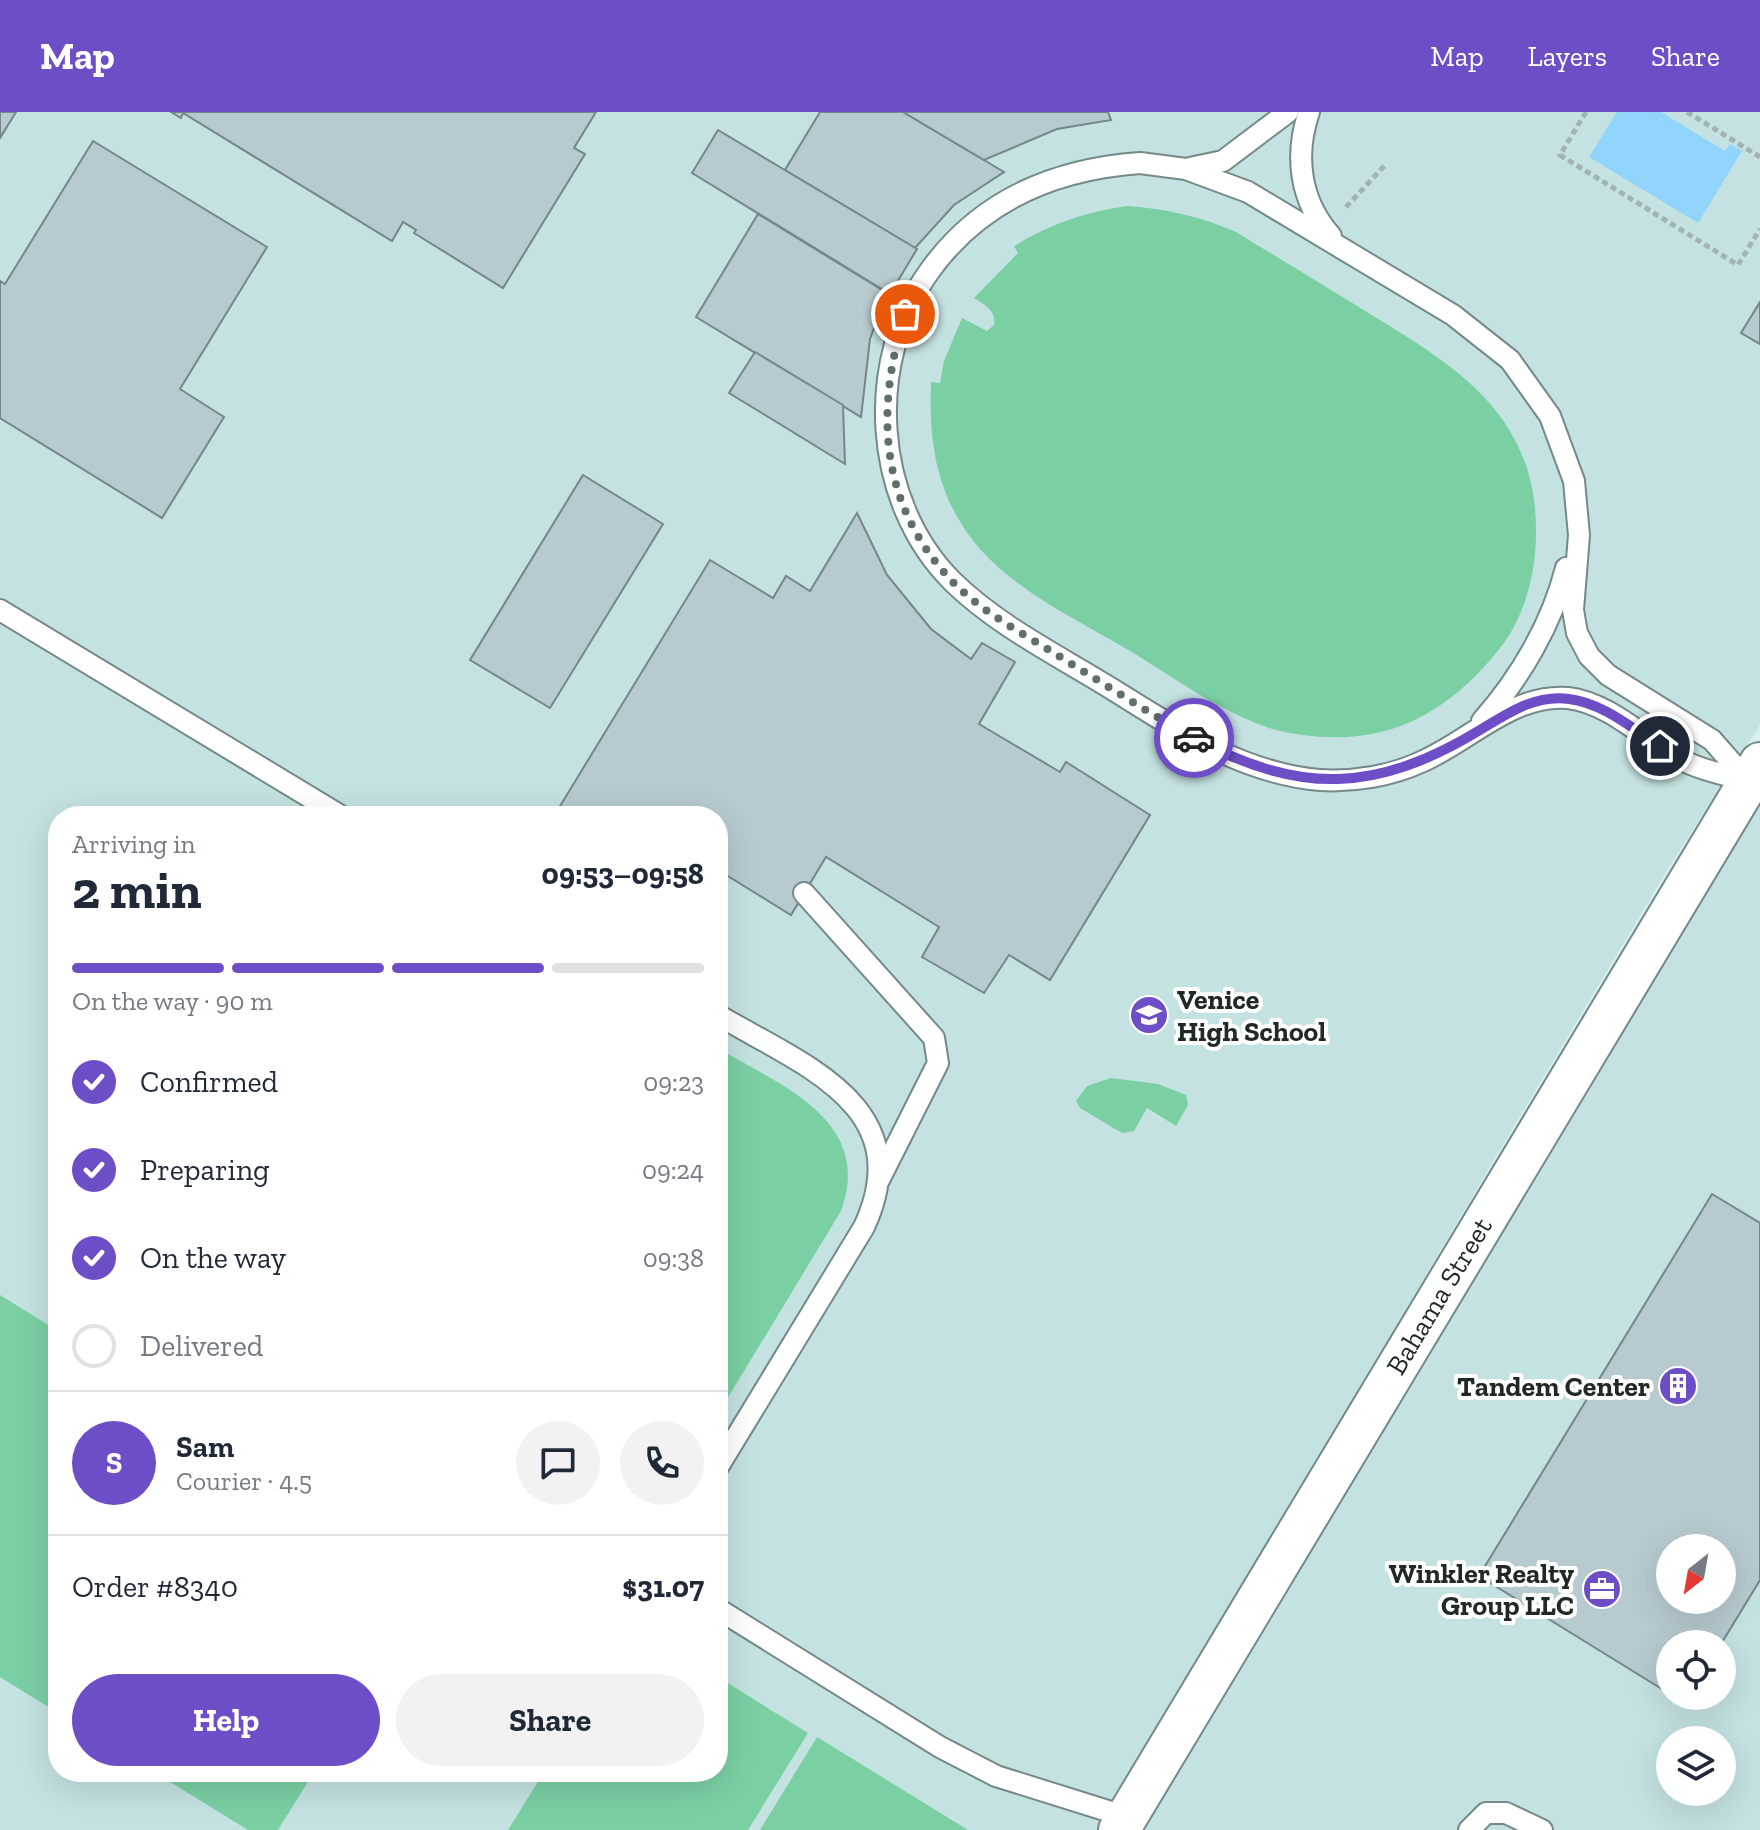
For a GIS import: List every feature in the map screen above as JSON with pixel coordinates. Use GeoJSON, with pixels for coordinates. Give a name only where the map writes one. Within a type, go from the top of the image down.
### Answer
{"type":"FeatureCollection","features":[{"type":"Feature","properties":{"kind":"street","name":"Bahama Street"},"geometry":{"type":"LineString","coordinates":[[1131,1826],[1756,778]]}},
{"type":"Feature","properties":{"kind":"lane"},"geometry":{"type":"LineString","coordinates":[[1186,169],[1223,161],[1288,112]]}},
{"type":"Feature","properties":{"kind":"lane"},"geometry":{"type":"LineString","coordinates":[[1309,112],[1303,130],[1301,175],[1320,223],[1342,248]]}},
{"type":"Feature","properties":{"kind":"lane"},"geometry":{"type":"LineString","coordinates":[[1140,163],[1186,169],[1248,192],[1453,315],[1510,360],[1531,385],[1563,445],[1578,509],[1573,610],[1577,633],[1589,656],[1608,675],[1712,740],[1756,778],[1687,763],[1607,713],[1568,698],[1539,700],[1510,710],[1451,746],[1396,772],[1341,780],[1287,775],[1226,754],[1175,728],[996,617],[952,581],[921,542],[908,518],[892,467],[887,395],[895,347],[905,314],[932,267],[970,225],[994,207],[1053,178],[1111,165],[1140,163]]}},
{"type":"Feature","properties":{"kind":"lane"},"geometry":{"type":"LineString","coordinates":[[1451,746],[1480,724],[1497,704],[1543,629],[1564,575],[1578,509]]}},
{"type":"Feature","properties":{"kind":"lane"},"geometry":{"type":"LineString","coordinates":[[0,610],[324,806]]}},
{"type":"Feature","properties":{"kind":"lane"},"geometry":{"type":"LineString","coordinates":[[728,1451],[864,1227],[879,1181],[938,1063],[939,1050],[934,1038],[804,893]]}},
{"type":"Feature","properties":{"kind":"lane"},"geometry":{"type":"LineString","coordinates":[[728,1021],[844,1092],[872,1131],[877,1147],[879,1181]]}},
{"type":"Feature","properties":{"kind":"lane"},"geometry":{"type":"LineString","coordinates":[[728,1615],[940,1747],[996,1776],[1131,1826]]}},
{"type":"Feature","properties":{"kind":"lane"},"geometry":{"type":"LineString","coordinates":[[1469,1830],[1486,1813],[1506,1813],[1542,1830]]}},
{"type":"Feature","properties":{"kind":"path"},"geometry":{"type":"LineString","coordinates":[[1586,112],[1560,155],[1738,265],[1760,229]]}},
{"type":"Feature","properties":{"kind":"path"},"geometry":{"type":"LineString","coordinates":[[1687,112],[1760,157]]}},
{"type":"Feature","properties":{"kind":"path"},"geometry":{"type":"LineString","coordinates":[[1343,211],[1386,164]]}},
{"type":"Feature","properties":{"kind":"shaded area","name":"Venice High School"},"geometry":{"type":"Polygon","coordinates":[[[0,112],[1760,112],[1760,725],[1671,864],[1491,1165],[1100,1830],[0,1830],[0,112]]]}},
{"type":"Feature","properties":{"kind":"shaded area"},"geometry":{"type":"Polygon","coordinates":[[[1760,755],[1760,1830],[1119,1830],[1760,755]]]}},
{"type":"Feature","properties":{"kind":"green space"},"geometry":{"type":"Polygon","coordinates":[[[1127,206],[1183,214],[1236,232],[1434,355],[1487,400],[1507,427],[1523,457],[1533,492],[1536,533],[1527,594],[1509,636],[1500,648],[1469,682],[1433,710],[1393,729],[1347,737],[1306,735],[1266,727],[1215,703],[1041,599],[997,566],[962,525],[945,491],[935,456],[931,382],[940,383],[944,361],[962,318],[987,331],[994,325],[992,312],[974,298],[1018,253],[1014,246],[1069,220],[1127,206]]]}},
{"type":"Feature","properties":{"kind":"green space"},"geometry":{"type":"Polygon","coordinates":[[[728,1054],[793,1092],[816,1110],[833,1129],[845,1152],[848,1179],[841,1211],[728,1397],[728,1054]]]}},
{"type":"Feature","properties":{"kind":"green space"},"geometry":{"type":"Polygon","coordinates":[[[1111,1078],[1158,1084],[1186,1095],[1188,1105],[1176,1126],[1147,1108],[1134,1131],[1122,1133],[1080,1108],[1076,1101],[1087,1086],[1111,1078]]]}},
{"type":"Feature","properties":{"kind":"green space"},"geometry":{"type":"Polygon","coordinates":[[[0,1295],[48,1325],[48,1707],[0,1677],[0,1295]]]}},
{"type":"Feature","properties":{"kind":"green space"},"geometry":{"type":"Polygon","coordinates":[[[728,1683],[808,1733],[748,1830],[508,1830],[538,1782],[728,1782],[728,1683]]]}},
{"type":"Feature","properties":{"kind":"green space"},"geometry":{"type":"Polygon","coordinates":[[[817,1737],[968,1830],[760,1830],[817,1737]]]}},
{"type":"Feature","properties":{"kind":"green space"},"geometry":{"type":"Polygon","coordinates":[[[170,1782],[308,1782],[278,1830],[248,1830],[170,1782]]]}},
{"type":"Feature","properties":{"kind":"water"},"geometry":{"type":"Polygon","coordinates":[[[1617,112],[1661,112],[1725,151],[1730,144],[1742,151],[1698,223],[1589,157],[1617,112]]]}},
{"type":"Feature","properties":{"kind":"building"},"geometry":{"type":"Polygon","coordinates":[[[0,112],[16,112],[0,138],[0,112]]]}},
{"type":"Feature","properties":{"kind":"building"},"geometry":{"type":"Polygon","coordinates":[[[171,112],[596,112],[574,148],[585,154],[503,288],[414,233],[416,230],[403,222],[392,241],[183,113],[181,118],[171,112]]]}},
{"type":"Feature","properties":{"kind":"building"},"geometry":{"type":"Polygon","coordinates":[[[820,112],[903,112],[1004,172],[954,205],[915,248],[785,170],[820,112]]]}},
{"type":"Feature","properties":{"kind":"building"},"geometry":{"type":"Polygon","coordinates":[[[903,112],[1108,112],[1111,120],[1057,129],[984,160],[903,112]]]}},
{"type":"Feature","properties":{"kind":"building"},"geometry":{"type":"Polygon","coordinates":[[[718,130],[917,249],[890,294],[692,173],[718,130]]]}},
{"type":"Feature","properties":{"kind":"building"},"geometry":{"type":"Polygon","coordinates":[[[93,141],[267,247],[180,389],[224,417],[162,518],[0,418],[0,281],[5,284],[93,141]]]}},
{"type":"Feature","properties":{"kind":"building"},"geometry":{"type":"Polygon","coordinates":[[[758,214],[887,293],[870,339],[861,417],[696,317],[758,214]]]}},
{"type":"Feature","properties":{"kind":"building"},"geometry":{"type":"Polygon","coordinates":[[[1760,302],[1760,344],[1741,333],[1760,302]]]}},
{"type":"Feature","properties":{"kind":"building"},"geometry":{"type":"Polygon","coordinates":[[[755,352],[843,405],[845,464],[729,393],[755,352]]]}},
{"type":"Feature","properties":{"kind":"building"},"geometry":{"type":"Polygon","coordinates":[[[583,475],[663,524],[550,708],[470,660],[583,475]]]}},
{"type":"Feature","properties":{"kind":"building"},"geometry":{"type":"Polygon","coordinates":[[[857,513],[887,575],[931,629],[971,659],[982,643],[1015,662],[979,724],[1060,772],[1066,762],[1150,815],[1050,980],[1009,955],[984,993],[922,957],[939,927],[826,857],[791,915],[728,876],[728,806],[560,806],[710,560],[773,598],[786,576],[810,591],[857,513]]]}},
{"type":"Feature","properties":{"kind":"building","name":"Tandem Center"},"geometry":{"type":"Polygon","coordinates":[[[1712,1194],[1760,1223],[1760,1580],[1730,1630],[1656,1630],[1656,1685],[1479,1576],[1712,1194]]]}},
{"type":"Feature","properties":{"kind":"way so far"},"geometry":{"type":"LineString","coordinates":[[905,314],[889,380],[886,409],[888,440],[897,492],[921,542],[952,581],[996,617],[1194,738]]}},
{"type":"Feature","properties":{"kind":"place","name":"Venice High School"},"geometry":{"type":"Point","coordinates":[1149,1015]}},
{"type":"Feature","properties":{"kind":"place","name":"Tandem Center"},"geometry":{"type":"Point","coordinates":[1678,1386]}},
{"type":"Feature","properties":{"kind":"place","name":"Winkler Realty Group LLC"},"geometry":{"type":"Point","coordinates":[1602,1589]}},
{"type":"Feature","properties":{"kind":"route"},"geometry":{"type":"LineString","coordinates":[[1194,738],[1226,754],[1287,775],[1341,780],[1396,772],[1422,762],[1510,710],[1539,700],[1568,698],[1590,704],[1660,746]]}}]}
